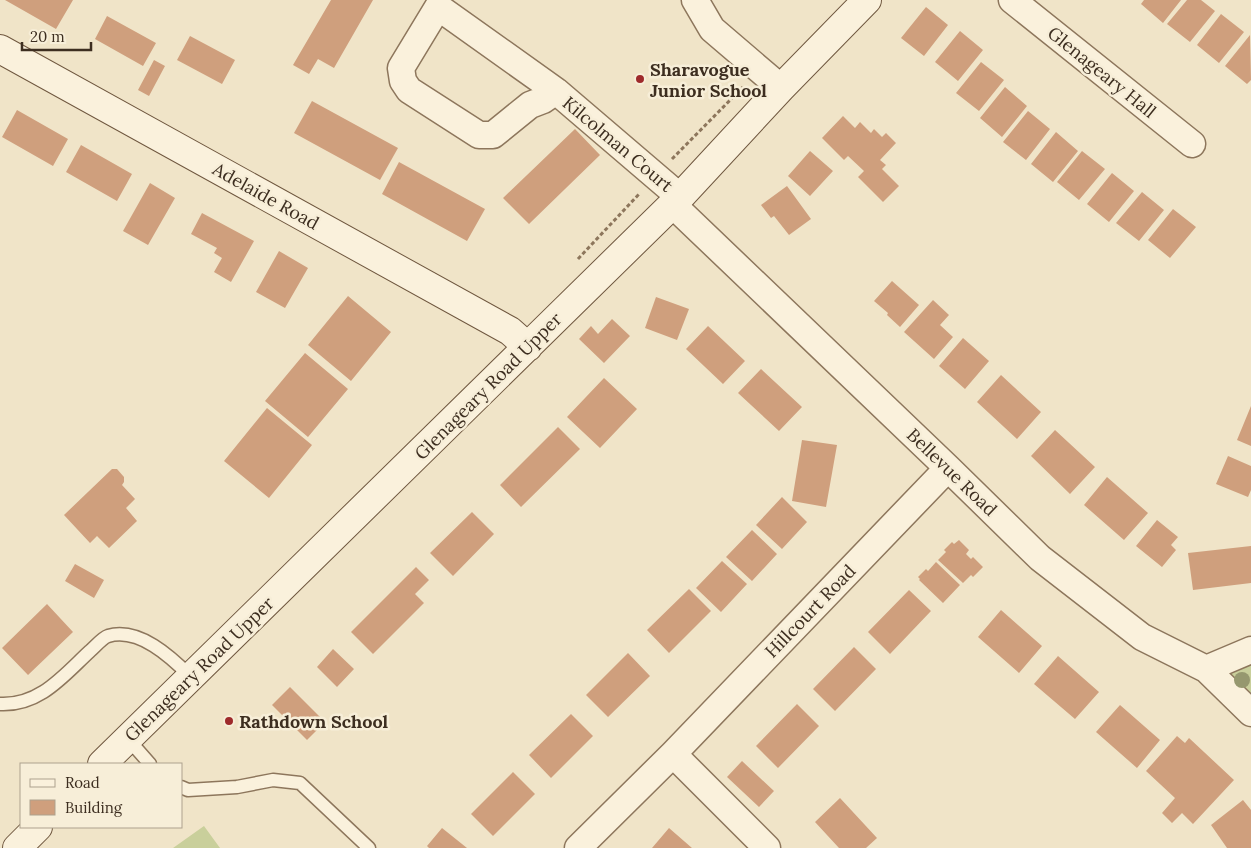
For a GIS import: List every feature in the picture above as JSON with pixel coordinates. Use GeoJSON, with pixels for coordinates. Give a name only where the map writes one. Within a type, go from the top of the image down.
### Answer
{"type":"FeatureCollection","features":[{"type":"Feature","properties":{"kind":"main road","name":"Glenageary Road Upper"},"geometry":{"type":"LineString","coordinates":[[103,763],[676,200],[867,0]]}},
{"type":"Feature","properties":{"kind":"main road","name":"Adelaide Road"},"geometry":{"type":"LineString","coordinates":[[0,49],[510,331],[528,347]]}},
{"type":"Feature","properties":{"kind":"main road"},"geometry":{"type":"LineString","coordinates":[[17,848],[37,828]]}},
{"type":"Feature","properties":{"kind":"street"},"geometry":{"type":"LineString","coordinates":[[695,0],[712,29],[781,88]]}},
{"type":"Feature","properties":{"kind":"street","name":"Glenageary Hall"},"geometry":{"type":"LineString","coordinates":[[1012,0],[1192,144]]}},
{"type":"Feature","properties":{"kind":"street","name":"Kilcolman Court"},"geometry":{"type":"LineString","coordinates":[[556,91],[530,106],[493,134],[479,134],[409,90],[403,81],[401,68],[438,7],[556,91],[676,200]]}},
{"type":"Feature","properties":{"kind":"street","name":"Bellevue Road"},"geometry":{"type":"LineString","coordinates":[[676,200],[1040,558],[1142,637],[1206,669],[1251,713]]}},
{"type":"Feature","properties":{"kind":"street","name":"Hillcourt Road"},"geometry":{"type":"LineString","coordinates":[[578,848],[673,754],[948,468]]}},
{"type":"Feature","properties":{"kind":"street"},"geometry":{"type":"LineString","coordinates":[[1206,669],[1251,650]]}},
{"type":"Feature","properties":{"kind":"street"},"geometry":{"type":"LineString","coordinates":[[673,754],[767,848]]}},
{"type":"Feature","properties":{"kind":"lane"},"geometry":{"type":"LineString","coordinates":[[0,704],[31,699],[48,690],[66,676],[106,636],[126,634],[150,644],[172,658],[191,677]]}},
{"type":"Feature","properties":{"kind":"lane"},"geometry":{"type":"LineString","coordinates":[[128,739],[149,763]]}},
{"type":"Feature","properties":{"kind":"lane"},"geometry":{"type":"LineString","coordinates":[[182,787],[188,790],[238,787],[273,780],[300,783],[369,848]]}},
{"type":"Feature","properties":{"kind":"green space"},"geometry":{"type":"Polygon","coordinates":[[[1251,662],[1251,698],[1229,675],[1228,671],[1251,662]]]}},
{"type":"Feature","properties":{"kind":"green space"},"geometry":{"type":"Polygon","coordinates":[[[204,826],[220,848],[173,848],[204,826]]]}},
{"type":"Feature","properties":{"kind":"building"},"geometry":{"type":"Polygon","coordinates":[[[5,0],[73,0],[56,29],[5,0]]]}},
{"type":"Feature","properties":{"kind":"building"},"geometry":{"type":"Polygon","coordinates":[[[331,0],[373,0],[334,68],[318,59],[309,74],[293,65],[331,0]]]}},
{"type":"Feature","properties":{"kind":"building"},"geometry":{"type":"Polygon","coordinates":[[[1144,0],[1181,0],[1163,23],[1141,4],[1144,0]]]}},
{"type":"Feature","properties":{"kind":"building"},"geometry":{"type":"Polygon","coordinates":[[[1187,0],[1201,0],[1215,11],[1190,42],[1167,24],[1187,0]]]}},
{"type":"Feature","properties":{"kind":"building"},"geometry":{"type":"Polygon","coordinates":[[[926,7],[948,25],[924,56],[901,38],[926,7]]]}},
{"type":"Feature","properties":{"kind":"building"},"geometry":{"type":"Polygon","coordinates":[[[1221,14],[1244,32],[1219,63],[1197,45],[1221,14]]]}},
{"type":"Feature","properties":{"kind":"building"},"geometry":{"type":"Polygon","coordinates":[[[107,16],[156,43],[143,66],[95,39],[107,16]]]}},
{"type":"Feature","properties":{"kind":"building"},"geometry":{"type":"Polygon","coordinates":[[[960,31],[983,50],[958,81],[935,62],[960,31]]]}},
{"type":"Feature","properties":{"kind":"building"},"geometry":{"type":"Polygon","coordinates":[[[1250,35],[1251,80],[1247,84],[1225,66],[1250,35]]]}},
{"type":"Feature","properties":{"kind":"building"},"geometry":{"type":"Polygon","coordinates":[[[190,36],[235,60],[222,84],[177,60],[190,36]]]}},
{"type":"Feature","properties":{"kind":"building"},"geometry":{"type":"Polygon","coordinates":[[[154,60],[165,66],[149,96],[138,90],[154,60]]]}},
{"type":"Feature","properties":{"kind":"building"},"geometry":{"type":"Polygon","coordinates":[[[981,62],[1004,80],[979,111],[956,93],[981,62]]]}},
{"type":"Feature","properties":{"kind":"building"},"geometry":{"type":"Polygon","coordinates":[[[1005,87],[1027,106],[1002,137],[980,118],[1005,87]]]}},
{"type":"Feature","properties":{"kind":"building"},"geometry":{"type":"Polygon","coordinates":[[[312,101],[398,148],[380,180],[294,133],[312,101]]]}},
{"type":"Feature","properties":{"kind":"building"},"geometry":{"type":"Polygon","coordinates":[[[17,110],[68,139],[53,166],[2,137],[17,110]]]}},
{"type":"Feature","properties":{"kind":"building"},"geometry":{"type":"Polygon","coordinates":[[[1028,111],[1050,129],[1026,160],[1003,142],[1028,111]]]}},
{"type":"Feature","properties":{"kind":"building"},"geometry":{"type":"Polygon","coordinates":[[[843,116],[855,128],[860,122],[871,133],[874,129],[882,137],[886,133],[896,143],[880,160],[886,165],[882,169],[899,186],[883,202],[858,177],[864,171],[848,156],[844,160],[822,138],[843,116]]]}},
{"type":"Feature","properties":{"kind":"building"},"geometry":{"type":"Polygon","coordinates":[[[575,129],[600,155],[529,224],[503,198],[575,129]]]}},
{"type":"Feature","properties":{"kind":"building"},"geometry":{"type":"Polygon","coordinates":[[[1056,132],[1078,151],[1053,182],[1031,164],[1056,132]]]}},
{"type":"Feature","properties":{"kind":"building"},"geometry":{"type":"Polygon","coordinates":[[[81,145],[132,174],[117,201],[66,172],[81,145]]]}},
{"type":"Feature","properties":{"kind":"building"},"geometry":{"type":"Polygon","coordinates":[[[810,151],[833,171],[810,196],[788,176],[810,151]]]}},
{"type":"Feature","properties":{"kind":"building"},"geometry":{"type":"Polygon","coordinates":[[[1082,151],[1105,169],[1079,200],[1057,182],[1082,151]]]}},
{"type":"Feature","properties":{"kind":"building"},"geometry":{"type":"Polygon","coordinates":[[[399,162],[485,209],[467,241],[382,194],[399,162]]]}},
{"type":"Feature","properties":{"kind":"building"},"geometry":{"type":"Polygon","coordinates":[[[1112,173],[1134,191],[1109,222],[1087,204],[1112,173]]]}},
{"type":"Feature","properties":{"kind":"building"},"geometry":{"type":"Polygon","coordinates":[[[150,183],[175,198],[148,245],[123,231],[150,183]]]}},
{"type":"Feature","properties":{"kind":"building"},"geometry":{"type":"Polygon","coordinates":[[[787,186],[811,219],[789,235],[774,216],[771,218],[761,205],[787,186]]]}},
{"type":"Feature","properties":{"kind":"building"},"geometry":{"type":"Polygon","coordinates":[[[1142,192],[1164,210],[1139,241],[1116,223],[1142,192]]]}},
{"type":"Feature","properties":{"kind":"building"},"geometry":{"type":"Polygon","coordinates":[[[1173,209],[1196,227],[1170,258],[1148,240],[1173,209]]]}},
{"type":"Feature","properties":{"kind":"building"},"geometry":{"type":"Polygon","coordinates":[[[202,213],[254,241],[231,282],[214,272],[222,258],[214,253],[217,248],[191,234],[202,213]]]}},
{"type":"Feature","properties":{"kind":"building"},"geometry":{"type":"Polygon","coordinates":[[[279,251],[308,268],[285,308],[256,292],[279,251]]]}},
{"type":"Feature","properties":{"kind":"building"},"geometry":{"type":"Polygon","coordinates":[[[892,281],[919,305],[900,327],[874,301],[892,281]]]}},
{"type":"Feature","properties":{"kind":"building"},"geometry":{"type":"Polygon","coordinates":[[[348,296],[391,332],[351,381],[308,345],[348,296]]]}},
{"type":"Feature","properties":{"kind":"building"},"geometry":{"type":"Polygon","coordinates":[[[656,297],[689,309],[677,340],[645,328],[656,297]]]}},
{"type":"Feature","properties":{"kind":"building"},"geometry":{"type":"Polygon","coordinates":[[[933,300],[949,315],[940,325],[953,337],[934,359],[904,332],[933,300]]]}},
{"type":"Feature","properties":{"kind":"building"},"geometry":{"type":"Polygon","coordinates":[[[612,319],[630,336],[604,363],[579,339],[591,326],[598,334],[612,319]]]}},
{"type":"Feature","properties":{"kind":"building"},"geometry":{"type":"Polygon","coordinates":[[[708,326],[745,361],[723,384],[686,349],[708,326]]]}},
{"type":"Feature","properties":{"kind":"building"},"geometry":{"type":"Polygon","coordinates":[[[963,338],[989,361],[965,389],[939,366],[963,338]]]}},
{"type":"Feature","properties":{"kind":"building"},"geometry":{"type":"Polygon","coordinates":[[[305,353],[348,389],[308,437],[265,401],[305,353]]]}},
{"type":"Feature","properties":{"kind":"building"},"geometry":{"type":"Polygon","coordinates":[[[761,369],[802,407],[779,431],[738,393],[761,369]]]}},
{"type":"Feature","properties":{"kind":"building"},"geometry":{"type":"Polygon","coordinates":[[[1001,375],[1041,412],[1017,439],[977,402],[1001,375]]]}},
{"type":"Feature","properties":{"kind":"building"},"geometry":{"type":"Polygon","coordinates":[[[604,378],[637,409],[600,448],[567,417],[604,378]]]}},
{"type":"Feature","properties":{"kind":"building"},"geometry":{"type":"Polygon","coordinates":[[[1251,406],[1251,446],[1237,440],[1251,406]]]}},
{"type":"Feature","properties":{"kind":"building"},"geometry":{"type":"Polygon","coordinates":[[[267,408],[312,445],[269,498],[224,461],[267,408]]]}},
{"type":"Feature","properties":{"kind":"building"},"geometry":{"type":"Polygon","coordinates":[[[558,427],[580,449],[521,507],[500,485],[558,427]]]}},
{"type":"Feature","properties":{"kind":"building"},"geometry":{"type":"Polygon","coordinates":[[[1055,430],[1095,467],[1070,494],[1031,456],[1055,430]]]}},
{"type":"Feature","properties":{"kind":"building"},"geometry":{"type":"Polygon","coordinates":[[[802,440],[837,445],[826,507],[792,501],[802,440]]]}},
{"type":"Feature","properties":{"kind":"building"},"geometry":{"type":"Polygon","coordinates":[[[1228,456],[1251,466],[1251,490],[1248,497],[1216,484],[1228,456]]]}},
{"type":"Feature","properties":{"kind":"building"},"geometry":{"type":"Polygon","coordinates":[[[112,469],[117,469],[124,477],[122,485],[135,499],[126,508],[137,521],[109,548],[97,536],[90,543],[64,515],[112,469]]]}},
{"type":"Feature","properties":{"kind":"building"},"geometry":{"type":"Polygon","coordinates":[[[1107,477],[1148,513],[1124,540],[1084,505],[1107,477]]]}},
{"type":"Feature","properties":{"kind":"building"},"geometry":{"type":"Polygon","coordinates":[[[782,497],[807,522],[782,549],[756,525],[782,497]]]}},
{"type":"Feature","properties":{"kind":"building"},"geometry":{"type":"Polygon","coordinates":[[[472,512],[494,534],[453,576],[430,553],[472,512]]]}},
{"type":"Feature","properties":{"kind":"building"},"geometry":{"type":"Polygon","coordinates":[[[1157,520],[1178,537],[1171,545],[1176,550],[1162,567],[1136,546],[1157,520]]]}},
{"type":"Feature","properties":{"kind":"building"},"geometry":{"type":"Polygon","coordinates":[[[752,530],[777,554],[752,581],[726,557],[752,530]]]}},
{"type":"Feature","properties":{"kind":"building"},"geometry":{"type":"Polygon","coordinates":[[[959,540],[969,550],[966,554],[971,559],[973,557],[983,567],[973,577],[971,575],[963,583],[938,560],[952,542],[954,544],[959,540]]]}},
{"type":"Feature","properties":{"kind":"building"},"geometry":{"type":"Polygon","coordinates":[[[1251,546],[1251,583],[1193,590],[1188,553],[1251,546]]]}},
{"type":"Feature","properties":{"kind":"building"},"geometry":{"type":"Polygon","coordinates":[[[722,561],[747,584],[721,612],[696,588],[722,561]]]}},
{"type":"Feature","properties":{"kind":"building"},"geometry":{"type":"Polygon","coordinates":[[[936,562],[960,585],[943,603],[918,577],[926,569],[928,571],[936,562]]]}},
{"type":"Feature","properties":{"kind":"building"},"geometry":{"type":"Polygon","coordinates":[[[75,564],[104,580],[94,598],[65,581],[75,564]]]}},
{"type":"Feature","properties":{"kind":"building"},"geometry":{"type":"Polygon","coordinates":[[[416,567],[429,580],[415,594],[424,603],[373,654],[351,632],[416,567]]]}},
{"type":"Feature","properties":{"kind":"building"},"geometry":{"type":"Polygon","coordinates":[[[689,589],[711,611],[669,653],[647,630],[689,589]]]}},
{"type":"Feature","properties":{"kind":"building"},"geometry":{"type":"Polygon","coordinates":[[[909,590],[931,611],[890,654],[868,632],[909,590]]]}},
{"type":"Feature","properties":{"kind":"building"},"geometry":{"type":"Polygon","coordinates":[[[47,604],[73,632],[28,675],[2,648],[47,604]]]}},
{"type":"Feature","properties":{"kind":"building"},"geometry":{"type":"Polygon","coordinates":[[[1001,610],[1042,646],[1019,673],[978,637],[1001,610]]]}},
{"type":"Feature","properties":{"kind":"building"},"geometry":{"type":"Polygon","coordinates":[[[854,647],[876,669],[835,711],[813,689],[854,647]]]}},
{"type":"Feature","properties":{"kind":"building"},"geometry":{"type":"Polygon","coordinates":[[[333,649],[354,669],[337,687],[317,667],[333,649]]]}},
{"type":"Feature","properties":{"kind":"building"},"geometry":{"type":"Polygon","coordinates":[[[628,653],[650,676],[608,717],[586,695],[628,653]]]}},
{"type":"Feature","properties":{"kind":"building"},"geometry":{"type":"Polygon","coordinates":[[[1058,656],[1099,692],[1075,719],[1034,684],[1058,656]]]}},
{"type":"Feature","properties":{"kind":"building"},"geometry":{"type":"Polygon","coordinates":[[[290,687],[325,722],[307,740],[272,705],[290,687]]]}},
{"type":"Feature","properties":{"kind":"building"},"geometry":{"type":"Polygon","coordinates":[[[797,704],[819,726],[778,768],[756,746],[797,704]]]}},
{"type":"Feature","properties":{"kind":"building"},"geometry":{"type":"Polygon","coordinates":[[[1120,705],[1160,740],[1137,768],[1096,732],[1120,705]]]}},
{"type":"Feature","properties":{"kind":"building"},"geometry":{"type":"Polygon","coordinates":[[[571,714],[593,736],[551,778],[529,755],[571,714]]]}},
{"type":"Feature","properties":{"kind":"building"},"geometry":{"type":"Polygon","coordinates":[[[1177,736],[1185,743],[1189,738],[1234,780],[1193,824],[1182,813],[1172,823],[1162,813],[1175,798],[1146,771],[1177,736]]]}},
{"type":"Feature","properties":{"kind":"building"},"geometry":{"type":"Polygon","coordinates":[[[742,761],[774,791],[759,807],[727,777],[742,761]]]}},
{"type":"Feature","properties":{"kind":"building"},"geometry":{"type":"Polygon","coordinates":[[[513,772],[535,794],[493,836],[471,814],[513,772]]]}},
{"type":"Feature","properties":{"kind":"building"},"geometry":{"type":"Polygon","coordinates":[[[840,798],[877,838],[866,848],[839,848],[815,822],[840,798]]]}},
{"type":"Feature","properties":{"kind":"building"},"geometry":{"type":"Polygon","coordinates":[[[1243,800],[1251,810],[1251,848],[1227,848],[1211,825],[1243,800]]]}},
{"type":"Feature","properties":{"kind":"building"},"geometry":{"type":"Polygon","coordinates":[[[442,828],[467,848],[429,848],[427,846],[442,828]]]}},
{"type":"Feature","properties":{"kind":"building"},"geometry":{"type":"Polygon","coordinates":[[[669,828],[692,848],[652,848],[669,828]]]}},
{"type":"Feature","properties":{"kind":"place","name":"Sharavogue Junior School"},"geometry":{"type":"Point","coordinates":[640,79]}},
{"type":"Feature","properties":{"kind":"place","name":"Rathdown School"},"geometry":{"type":"Point","coordinates":[229,721]}}]}
